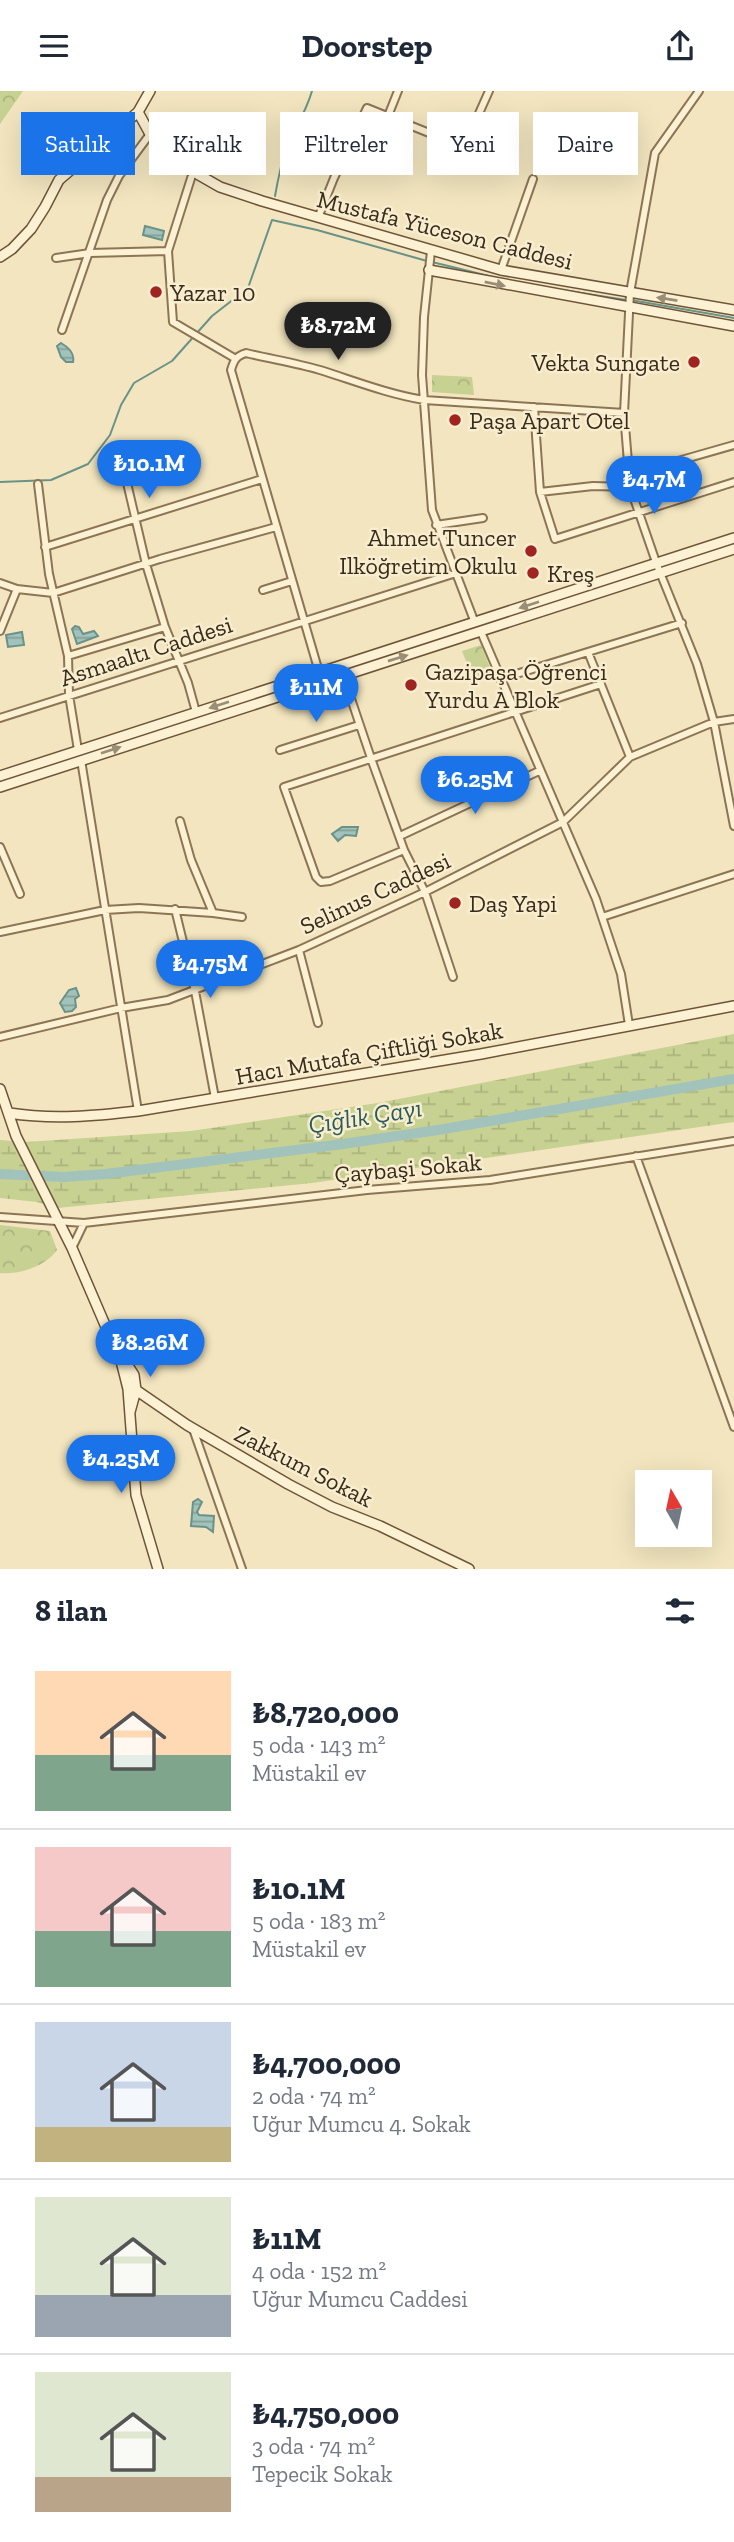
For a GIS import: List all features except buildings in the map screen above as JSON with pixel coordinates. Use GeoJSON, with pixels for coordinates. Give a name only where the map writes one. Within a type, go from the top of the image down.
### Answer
{"type":"FeatureCollection","features":[{"type":"Feature","properties":{"kind":"street"},"geometry":{"type":"LineString","coordinates":[[0,257],[12,249],[31,229],[46,207],[59,180],[138,112],[150,91]]}},
{"type":"Feature","properties":{"kind":"street"},"geometry":{"type":"LineString","coordinates":[[390,112],[398,91]]}},
{"type":"Feature","properties":{"kind":"street"},"geometry":{"type":"LineString","coordinates":[[413,127],[464,147],[489,91]]}},
{"type":"Feature","properties":{"kind":"street"},"geometry":{"type":"LineString","coordinates":[[699,91],[655,153],[630,300],[624,414],[630,487],[658,569],[682,624],[714,722],[734,825]]}},
{"type":"Feature","properties":{"kind":"street","name":"Mustafa Yüceson Caddesi"},"geometry":{"type":"LineString","coordinates":[[138,112],[149,132]]}},
{"type":"Feature","properties":{"kind":"street"},"geometry":{"type":"LineString","coordinates":[[62,330],[107,200],[119,176],[149,135]]}},
{"type":"Feature","properties":{"kind":"street"},"geometry":{"type":"LineString","coordinates":[[192,175],[168,250],[173,322],[236,359]]}},
{"type":"Feature","properties":{"kind":"street","name":"Mustafa Yüceson Caddesi"},"geometry":{"type":"LineString","coordinates":[[198,175],[220,187],[431,251],[734,325]]}},
{"type":"Feature","properties":{"kind":"street"},"geometry":{"type":"LineString","coordinates":[[318,218],[335,175]]}},
{"type":"Feature","properties":{"kind":"street"},"geometry":{"type":"LineString","coordinates":[[501,270],[533,179]]}},
{"type":"Feature","properties":{"kind":"street"},"geometry":{"type":"LineString","coordinates":[[56,258],[90,253],[168,250]]}},
{"type":"Feature","properties":{"kind":"street"},"geometry":{"type":"LineString","coordinates":[[431,251],[423,340],[424,400],[432,510],[475,623]]}},
{"type":"Feature","properties":{"kind":"street","name":"Mustafa Yüceson Caddesi"},"geometry":{"type":"LineString","coordinates":[[429,267],[630,300],[734,310]]}},
{"type":"Feature","properties":{"kind":"street"},"geometry":{"type":"LineString","coordinates":[[319,672],[231,370],[236,359],[246,353],[319,370],[357,384],[424,400],[624,414]]}},
{"type":"Feature","properties":{"kind":"street"},"geometry":{"type":"LineString","coordinates":[[534,407],[540,492],[555,538],[734,482]]}},
{"type":"Feature","properties":{"kind":"street"},"geometry":{"type":"LineString","coordinates":[[629,475],[734,445]]}},
{"type":"Feature","properties":{"kind":"street"},"geometry":{"type":"LineString","coordinates":[[120,453],[146,564],[165,627],[188,683],[196,712]]}},
{"type":"Feature","properties":{"kind":"street"},"geometry":{"type":"LineString","coordinates":[[45,547],[262,479]]}},
{"type":"Feature","properties":{"kind":"street"},"geometry":{"type":"LineString","coordinates":[[38,484],[45,547],[68,656],[69,695],[138,1111]]}},
{"type":"Feature","properties":{"kind":"street"},"geometry":{"type":"LineString","coordinates":[[540,492],[593,486],[630,487]]}},
{"type":"Feature","properties":{"kind":"street"},"geometry":{"type":"LineString","coordinates":[[436,525],[483,518]]}},
{"type":"Feature","properties":{"kind":"street"},"geometry":{"type":"LineString","coordinates":[[0,583],[17,589],[53,593],[276,527]]}},
{"type":"Feature","properties":{"kind":"street"},"geometry":{"type":"LineString","coordinates":[[0,787],[481,632],[658,569],[734,538]]}},
{"type":"Feature","properties":{"kind":"street"},"geometry":{"type":"LineString","coordinates":[[0,776],[475,623],[734,549]]}},
{"type":"Feature","properties":{"kind":"street","name":"Asmaaltı Caddesi"},"geometry":{"type":"LineString","coordinates":[[0,718],[456,573]]}},
{"type":"Feature","properties":{"kind":"street"},"geometry":{"type":"LineString","coordinates":[[263,590],[292,581]]}},
{"type":"Feature","properties":{"kind":"street"},"geometry":{"type":"LineString","coordinates":[[0,631],[17,589]]}},
{"type":"Feature","properties":{"kind":"street"},"geometry":{"type":"LineString","coordinates":[[500,679],[682,624]]}},
{"type":"Feature","properties":{"kind":"street"},"geometry":{"type":"LineString","coordinates":[[68,656],[165,627]]}},
{"type":"Feature","properties":{"kind":"street"},"geometry":{"type":"LineString","coordinates":[[481,632],[602,917],[621,974],[629,1025]]}},
{"type":"Feature","properties":{"kind":"street"},"geometry":{"type":"LineString","coordinates":[[588,652],[630,757]]}},
{"type":"Feature","properties":{"kind":"street"},"geometry":{"type":"LineString","coordinates":[[343,675],[371,760],[404,850],[425,892],[453,977]]}},
{"type":"Feature","properties":{"kind":"street"},"geometry":{"type":"LineString","coordinates":[[404,850],[327,883],[321,882],[316,877],[284,787],[601,684]]}},
{"type":"Feature","properties":{"kind":"street"},"geometry":{"type":"LineString","coordinates":[[0,711],[10,714]]}},
{"type":"Feature","properties":{"kind":"street","name":"Selinus Caddesi"},"geometry":{"type":"LineString","coordinates":[[0,1037],[121,1008],[168,1000],[299,950],[425,892],[563,822],[630,757],[714,722],[734,719]]}},
{"type":"Feature","properties":{"kind":"street"},"geometry":{"type":"LineString","coordinates":[[280,750],[359,725]]}},
{"type":"Feature","properties":{"kind":"street"},"geometry":{"type":"LineString","coordinates":[[400,836],[539,771]]}},
{"type":"Feature","properties":{"kind":"street"},"geometry":{"type":"LineString","coordinates":[[180,821],[191,860],[213,913]]}},
{"type":"Feature","properties":{"kind":"street"},"geometry":{"type":"LineString","coordinates":[[0,848],[20,894]]}},
{"type":"Feature","properties":{"kind":"street"},"geometry":{"type":"LineString","coordinates":[[602,917],[734,874]]}},
{"type":"Feature","properties":{"kind":"street"},"geometry":{"type":"LineString","coordinates":[[175,909],[195,991],[215,1098]]}},
{"type":"Feature","properties":{"kind":"street"},"geometry":{"type":"LineString","coordinates":[[0,932],[105,910],[175,909],[242,917]]}},
{"type":"Feature","properties":{"kind":"street"},"geometry":{"type":"LineString","coordinates":[[299,950],[318,1023]]}},
{"type":"Feature","properties":{"kind":"street","name":"Hacı Mutafa Çiftliği Sokak"},"geometry":{"type":"LineString","coordinates":[[9,1113],[40,1118],[138,1111],[469,1056],[734,1006]]}},
{"type":"Feature","properties":{"kind":"street"},"geometry":{"type":"LineString","coordinates":[[0,1089],[16,1136],[72,1248],[119,1353],[134,1375],[130,1412],[136,1495],[158,1569]]}},
{"type":"Feature","properties":{"kind":"street","name":"Çaybaşi Sokak"},"geometry":{"type":"LineString","coordinates":[[0,1217],[84,1223],[353,1192],[490,1180],[734,1141]]}},
{"type":"Feature","properties":{"kind":"street"},"geometry":{"type":"LineString","coordinates":[[636,1156],[734,1427]]}},
{"type":"Feature","properties":{"kind":"street"},"geometry":{"type":"LineString","coordinates":[[72,1248],[84,1223]]}},
{"type":"Feature","properties":{"kind":"street","name":"Zakkum Sokak"},"geometry":{"type":"LineString","coordinates":[[132,1389],[192,1428],[332,1507],[380,1526],[469,1569]]}},
{"type":"Feature","properties":{"kind":"street"},"geometry":{"type":"LineString","coordinates":[[192,1428],[242,1569]]}},
{"type":"Feature","properties":{"kind":"green space"},"geometry":{"type":"Polygon","coordinates":[[[0,91],[23,91],[0,124],[0,91]]]}},
{"type":"Feature","properties":{"kind":"green space"},"geometry":{"type":"Polygon","coordinates":[[[432,375],[472,377],[474,395],[432,392],[432,375]]]}},
{"type":"Feature","properties":{"kind":"green space"},"geometry":{"type":"Polygon","coordinates":[[[481,645],[493,675],[474,681],[462,651],[481,645]]]}},
{"type":"Feature","properties":{"kind":"green space"},"geometry":{"type":"Polygon","coordinates":[[[734,1034],[734,1122],[312,1183],[57,1208],[37,1202],[0,1198],[0,1140],[26,1142],[191,1131],[378,1103],[734,1034]]]}},
{"type":"Feature","properties":{"kind":"green space"},"geometry":{"type":"Polygon","coordinates":[[[0,1225],[50,1231],[57,1250],[46,1261],[32,1268],[15,1273],[0,1273],[0,1225]]]}},
{"type":"Feature","properties":{"kind":"water"},"geometry":{"type":"Polygon","coordinates":[[[145,226],[164,231],[162,240],[143,235],[145,226]]]}},
{"type":"Feature","properties":{"kind":"water"},"geometry":{"type":"Polygon","coordinates":[[[61,343],[70,351],[73,362],[66,362],[61,357],[57,346],[61,343]]]}},
{"type":"Feature","properties":{"kind":"water"},"geometry":{"type":"Polygon","coordinates":[[[79,627],[83,634],[94,631],[98,636],[77,644],[72,629],[79,627]]]}},
{"type":"Feature","properties":{"kind":"water"},"geometry":{"type":"Polygon","coordinates":[[[22,632],[24,645],[8,647],[6,635],[22,632]]]}},
{"type":"Feature","properties":{"kind":"water"},"geometry":{"type":"Polygon","coordinates":[[[342,827],[358,827],[356,836],[345,835],[338,841],[332,834],[342,827]]]}},
{"type":"Feature","properties":{"kind":"water"},"geometry":{"type":"Polygon","coordinates":[[[76,988],[79,996],[75,999],[76,1007],[65,1012],[60,1003],[69,990],[76,988]]]}},
{"type":"Feature","properties":{"kind":"water"},"geometry":{"type":"Polygon","coordinates":[[[198,1499],[202,1502],[197,1512],[199,1515],[214,1516],[213,1532],[206,1527],[191,1526],[193,1502],[198,1499]]]}},
{"type":"Feature","properties":{"kind":"waterway"},"geometry":{"type":"LineString","coordinates":[[275,196],[285,153],[312,91]]}},
{"type":"Feature","properties":{"kind":"waterway"},"geometry":{"type":"LineString","coordinates":[[0,482],[51,480],[88,464],[110,435],[121,405],[134,383],[172,361],[212,316],[248,288],[272,220],[427,261]]}},
{"type":"Feature","properties":{"kind":"waterway"},"geometry":{"type":"LineString","coordinates":[[432,262],[505,280]]}},
{"type":"Feature","properties":{"kind":"waterway"},"geometry":{"type":"LineString","coordinates":[[549,288],[626,300]]}},
{"type":"Feature","properties":{"kind":"waterway"},"geometry":{"type":"LineString","coordinates":[[631,300],[734,318]]}},
{"type":"Feature","properties":{"kind":"waterway","name":"Çığlık Çayı"},"geometry":{"type":"LineString","coordinates":[[0,1174],[64,1177],[106,1174],[343,1144],[734,1079]]}},
{"type":"Feature","properties":{"kind":"place","name":"Yazar 10"},"geometry":{"type":"Point","coordinates":[156,292]}},
{"type":"Feature","properties":{"kind":"place","name":"Vekta Sungate"},"geometry":{"type":"Point","coordinates":[694,362]}},
{"type":"Feature","properties":{"kind":"place","name":"Paşa Apart Otel"},"geometry":{"type":"Point","coordinates":[455,420]}},
{"type":"Feature","properties":{"kind":"place","name":"Ahmet Tuncer Ilköğretim Okulu"},"geometry":{"type":"Point","coordinates":[531,551]}},
{"type":"Feature","properties":{"kind":"place","name":"Kreş"},"geometry":{"type":"Point","coordinates":[533,573]}},
{"type":"Feature","properties":{"kind":"place","name":"Gazipaşa Öğrenci Yurdu A Blok"},"geometry":{"type":"Point","coordinates":[411,685]}},
{"type":"Feature","properties":{"kind":"place","name":"Daş Yapi"},"geometry":{"type":"Point","coordinates":[455,903]}}]}
